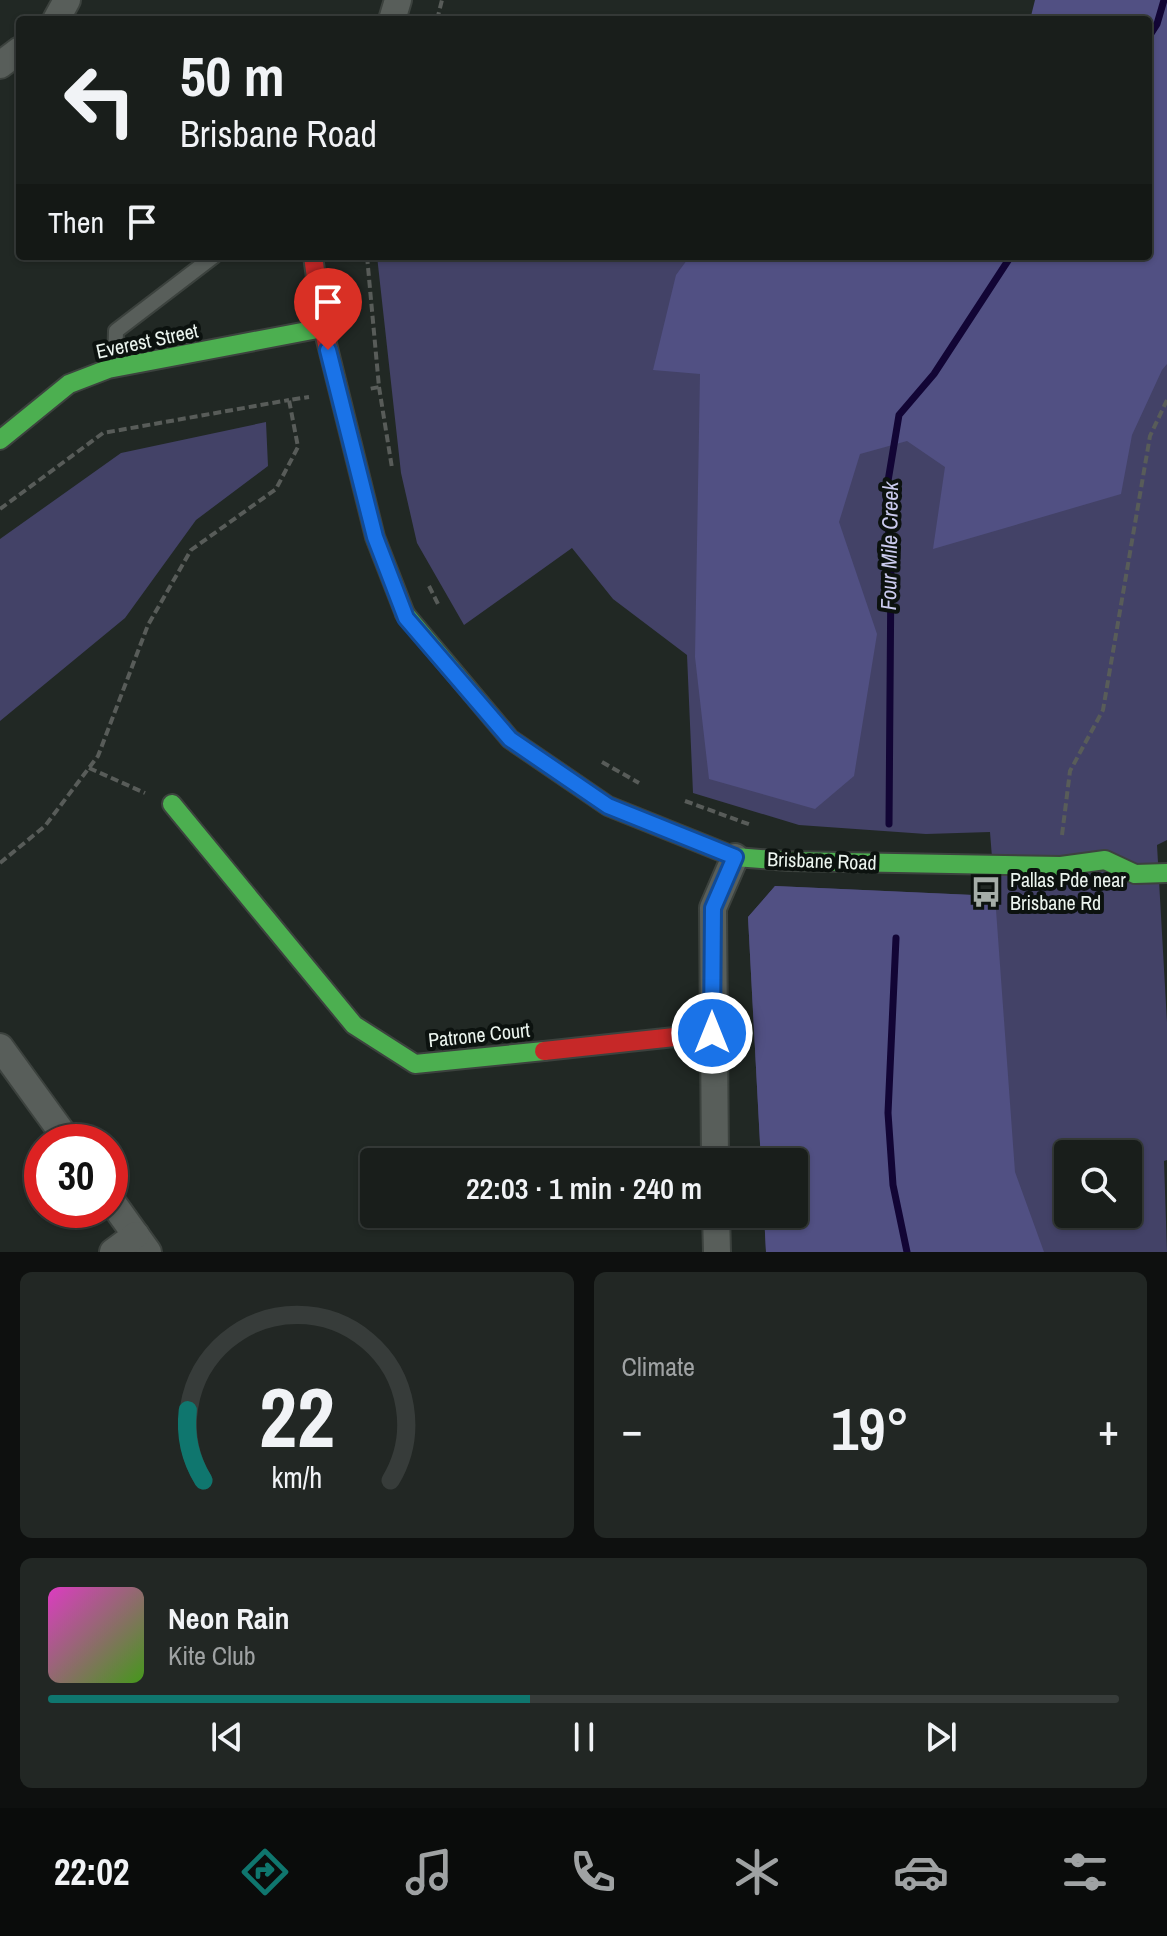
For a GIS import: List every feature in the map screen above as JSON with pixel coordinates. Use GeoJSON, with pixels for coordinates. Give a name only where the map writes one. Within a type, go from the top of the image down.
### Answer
{"type":"FeatureCollection","features":[{"type":"Feature","properties":{"kind":"street","name":"Brisbane Road"},"geometry":{"type":"LineString","coordinates":[[314,260],[323,328],[375,537],[406,618],[510,739],[608,806],[735,857],[788,861],[1047,866],[1105,860],[1135,874],[1167,873]]}},
{"type":"Feature","properties":{"kind":"street","name":"Everest Street"},"geometry":{"type":"LineString","coordinates":[[0,440],[69,384],[114,368],[323,328]]}},
{"type":"Feature","properties":{"kind":"street","name":"Patrone Court"},"geometry":{"type":"LineString","coordinates":[[172,804],[354,1025],[415,1064],[712,1033]]}},
{"type":"Feature","properties":{"kind":"street"},"geometry":{"type":"LineString","coordinates":[[715,1148],[713,908],[735,857]]}},
{"type":"Feature","properties":{"kind":"street"},"geometry":{"type":"LineString","coordinates":[[0,1047],[56,1124]]}},
{"type":"Feature","properties":{"kind":"street"},"geometry":{"type":"LineString","coordinates":[[113,1252],[142,1243],[128,1224]]}},
{"type":"Feature","properties":{"kind":"street"},"geometry":{"type":"LineString","coordinates":[[716,1228],[717,1252]]}},
{"type":"Feature","properties":{"kind":"lane"},"geometry":{"type":"LineString","coordinates":[[114,368],[116,331],[209,260]]}},
{"type":"Feature","properties":{"kind":"path"},"geometry":{"type":"LineString","coordinates":[[367,260],[379,387],[393,474]]}},
{"type":"Feature","properties":{"kind":"path"},"geometry":{"type":"LineString","coordinates":[[0,509],[103,433],[379,387]]}},
{"type":"Feature","properties":{"kind":"path"},"geometry":{"type":"LineString","coordinates":[[0,863],[45,826],[98,756],[148,625],[191,550],[276,489],[298,447],[289,400]]}},
{"type":"Feature","properties":{"kind":"path"},"geometry":{"type":"LineString","coordinates":[[1074,835],[1062,836],[1070,771],[1103,710],[1150,436],[1167,400]]}},
{"type":"Feature","properties":{"kind":"path"},"geometry":{"type":"LineString","coordinates":[[423,574],[444,617]]}},
{"type":"Feature","properties":{"kind":"path"},"geometry":{"type":"LineString","coordinates":[[591,756],[644,786]]}},
{"type":"Feature","properties":{"kind":"path"},"geometry":{"type":"LineString","coordinates":[[89,768],[172,804]]}},
{"type":"Feature","properties":{"kind":"path"},"geometry":{"type":"LineString","coordinates":[[684,801],[762,829]]}},
{"type":"Feature","properties":{"kind":"shaded area"},"geometry":{"type":"Polygon","coordinates":[[[1035,0],[1167,0],[1167,364],[1132,435],[1121,494],[933,549],[945,467],[907,441],[860,454],[839,522],[877,634],[854,776],[815,809],[709,779],[695,657],[700,374],[653,370],[676,275],[687,260],[1152,260],[1152,16],[1031,16],[1035,0]]]}},
{"type":"Feature","properties":{"kind":"shaded area"},"geometry":{"type":"Polygon","coordinates":[[[1167,0],[1167,840],[1157,845],[1167,1022],[1167,1160],[1164,1161],[1167,1252],[766,1252],[765,1228],[808,1228],[808,1148],[760,1148],[748,917],[775,886],[995,896],[990,832],[926,834],[799,825],[693,793],[687,655],[613,599],[572,548],[464,625],[417,543],[401,473],[377,260],[1152,260],[1152,16],[1167,0]]]}},
{"type":"Feature","properties":{"kind":"shaded area"},"geometry":{"type":"Polygon","coordinates":[[[266,422],[268,466],[196,520],[125,618],[0,721],[0,539],[121,453],[266,422]]]}},
{"type":"Feature","properties":{"kind":"shaded area"},"geometry":{"type":"Polygon","coordinates":[[[775,886],[995,896],[1015,1172],[1044,1252],[766,1252],[765,1228],[808,1228],[808,1148],[760,1148],[748,917],[775,886]]]}},
{"type":"Feature","properties":{"kind":"waterway","name":"Four Mile Creek"},"geometry":{"type":"LineString","coordinates":[[1152,32],[1164,0]]}},
{"type":"Feature","properties":{"kind":"waterway","name":"Four Mile Creek"},"geometry":{"type":"LineString","coordinates":[[889,824],[891,565],[886,493],[899,415],[934,374],[1008,260]]}},
{"type":"Feature","properties":{"kind":"waterway","name":"Four Mile Creek"},"geometry":{"type":"LineString","coordinates":[[896,938],[888,1113],[893,1185],[907,1252]]}},
{"type":"Feature","properties":{"kind":"traffic: fast"},"geometry":{"type":"LineString","coordinates":[[0,440],[69,384],[108,369],[323,328]]}},
{"type":"Feature","properties":{"kind":"traffic: fast"},"geometry":{"type":"LineString","coordinates":[[405,614],[510,739],[608,806],[735,857],[788,861],[1061,866],[1105,860],[1135,874],[1167,873]]}},
{"type":"Feature","properties":{"kind":"traffic: fast"},"geometry":{"type":"LineString","coordinates":[[172,804],[354,1025],[415,1064],[544,1051]]}},
{"type":"Feature","properties":{"kind":"traffic: jam"},"geometry":{"type":"LineString","coordinates":[[314,260],[323,328],[375,537],[405,614]]}},
{"type":"Feature","properties":{"kind":"traffic: jam"},"geometry":{"type":"LineString","coordinates":[[544,1051],[712,1033]]}},
{"type":"Feature","properties":{"kind":"place","name":"Pallas Pde near Brisbane Rd"},"geometry":{"type":"Point","coordinates":[986,892]}},
{"type":"Feature","properties":{"kind":"route"},"geometry":{"type":"LineString","coordinates":[[328,350],[375,537],[406,618],[510,739],[608,806],[735,857],[713,908],[712,1033]]}}]}
